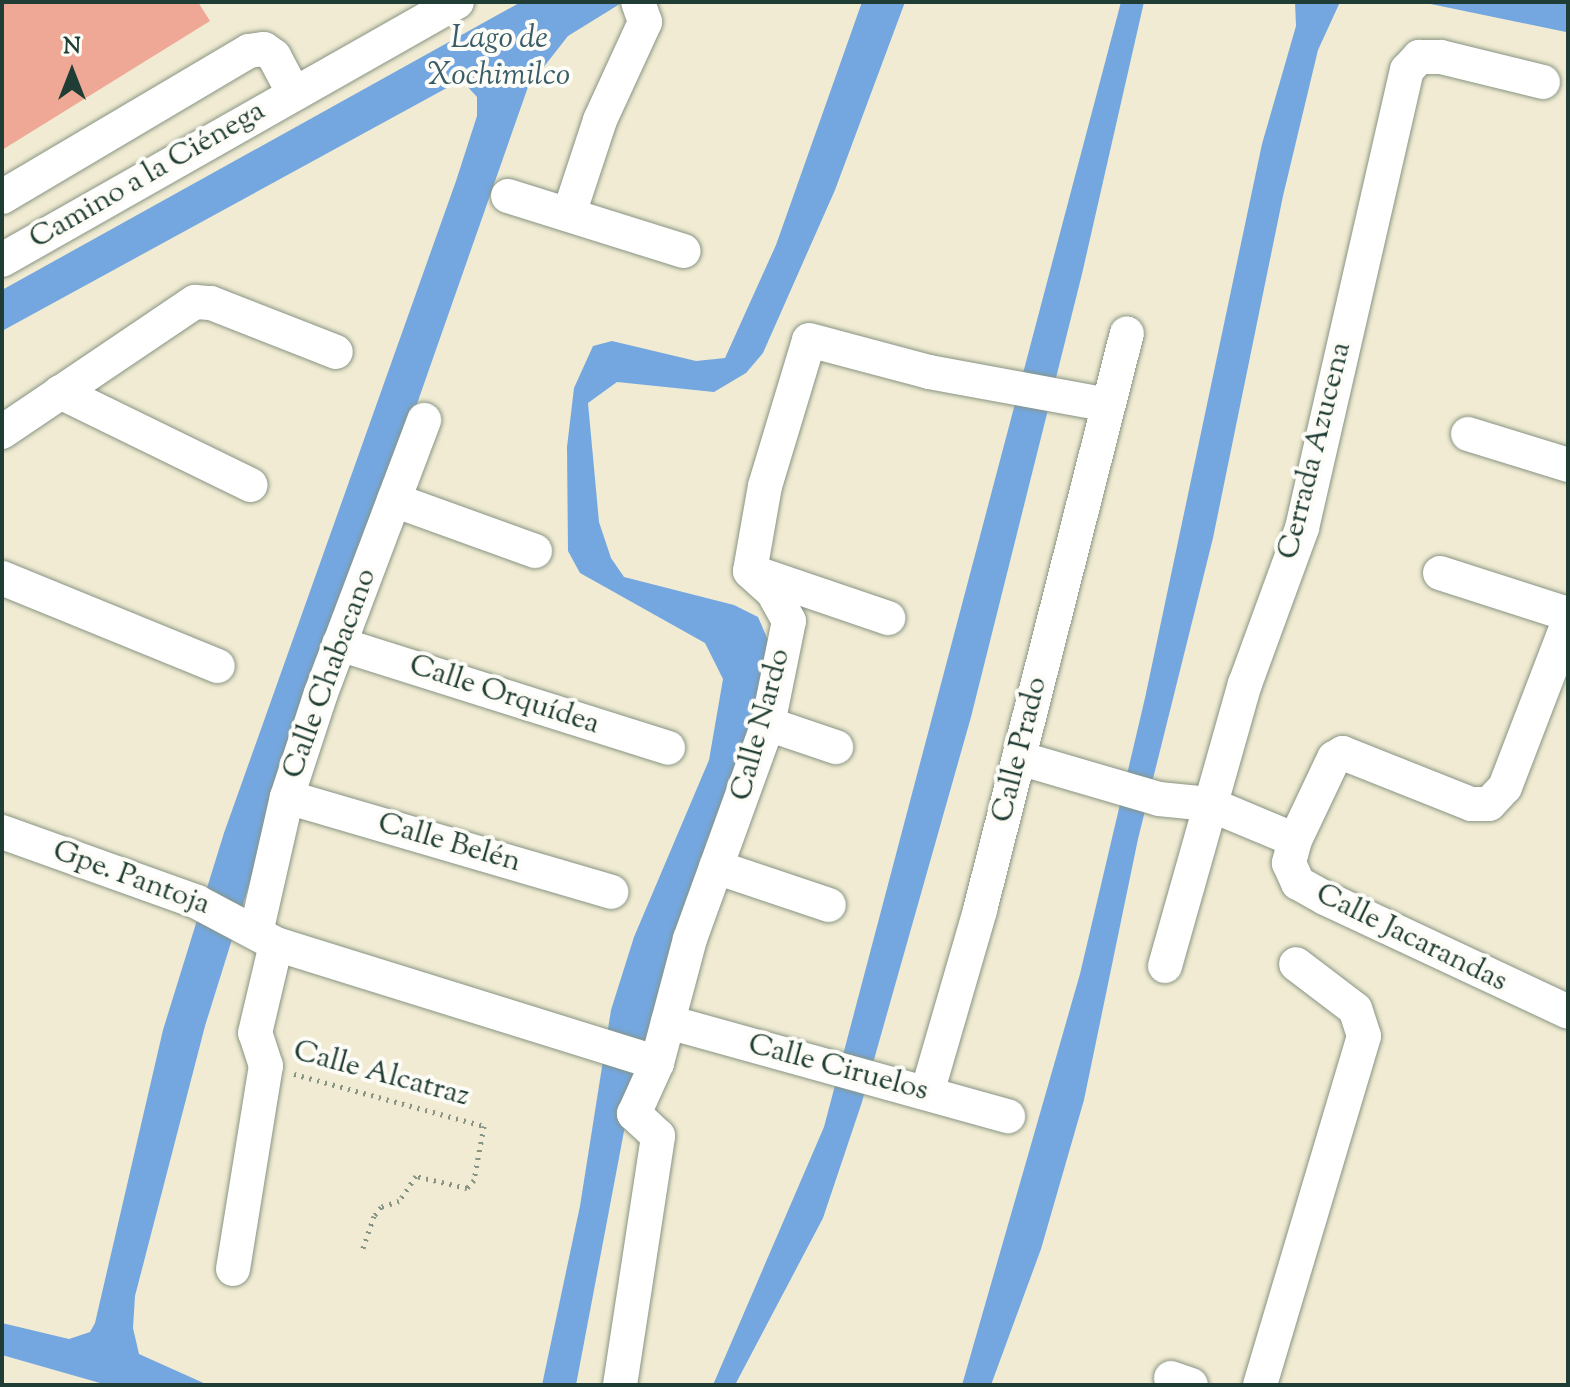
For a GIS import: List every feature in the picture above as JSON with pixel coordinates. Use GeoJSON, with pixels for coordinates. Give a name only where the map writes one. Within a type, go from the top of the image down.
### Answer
{"type":"FeatureCollection","features":[{"type":"Feature","properties":{"kind":"street","name":"Camino a la Ciénega"},"geometry":{"type":"LineString","coordinates":[[2,260],[293,92],[457,2]]}},
{"type":"Feature","properties":{"kind":"street"},"geometry":{"type":"LineString","coordinates":[[569,214],[600,120],[645,22],[638,2]]}},
{"type":"Feature","properties":{"kind":"street","name":"Camino a la Ciénega"},"geometry":{"type":"LineString","coordinates":[[2,197],[249,51],[264,49],[274,56],[293,92]]}},
{"type":"Feature","properties":{"kind":"street","name":"Cerrada Azucena"},"geometry":{"type":"LineString","coordinates":[[1165,966],[1245,684],[1302,528],[1407,70],[1419,57],[1441,57],[1543,82]]}},
{"type":"Feature","properties":{"kind":"street"},"geometry":{"type":"LineString","coordinates":[[508,196],[684,251]]}},
{"type":"Feature","properties":{"kind":"street"},"geometry":{"type":"LineString","coordinates":[[2,432],[195,302],[211,303],[336,352]]}},
{"type":"Feature","properties":{"kind":"street","name":"Calle Prado"},"geometry":{"type":"LineString","coordinates":[[927,1093],[1019,758],[1127,333]]}},
{"type":"Feature","properties":{"kind":"street"},"geometry":{"type":"LineString","coordinates":[[888,618],[750,571],[765,486],[809,340],[929,372],[1108,405]]}},
{"type":"Feature","properties":{"kind":"street"},"geometry":{"type":"LineString","coordinates":[[60,392],[251,485]]}},
{"type":"Feature","properties":{"kind":"street","name":"Calle Chabacano"},"geometry":{"type":"LineString","coordinates":[[266,1066],[255,1033],[259,933],[287,797],[339,644],[424,420]]}},
{"type":"Feature","properties":{"kind":"street"},"geometry":{"type":"LineString","coordinates":[[1468,434],[1568,465]]}},
{"type":"Feature","properties":{"kind":"street"},"geometry":{"type":"LineString","coordinates":[[394,500],[535,551]]}},
{"type":"Feature","properties":{"kind":"street","name":"Calle Nardo"},"geometry":{"type":"LineString","coordinates":[[620,1385],[658,1136],[634,1114],[668,1022],[716,867],[768,724],[789,621],[773,592],[750,571]]}},
{"type":"Feature","properties":{"kind":"street"},"geometry":{"type":"LineString","coordinates":[[1440,573],[1568,614]]}},
{"type":"Feature","properties":{"kind":"street"},"geometry":{"type":"LineString","coordinates":[[2,578],[218,666]]}},
{"type":"Feature","properties":{"kind":"street"},"geometry":{"type":"LineString","coordinates":[[1019,758],[1159,799],[1209,804],[1295,840],[1334,758],[1343,753],[1471,804],[1489,804],[1505,787],[1568,623]]}},
{"type":"Feature","properties":{"kind":"street","name":"Calle Orquídea"},"geometry":{"type":"LineString","coordinates":[[339,644],[668,748]]}},
{"type":"Feature","properties":{"kind":"street"},"geometry":{"type":"LineString","coordinates":[[768,724],[836,747]]}},
{"type":"Feature","properties":{"kind":"street","name":"Calle Belén"},"geometry":{"type":"LineString","coordinates":[[287,797],[611,892]]}},
{"type":"Feature","properties":{"kind":"street","name":"Gpe. Pantoja"},"geometry":{"type":"LineString","coordinates":[[2,832],[197,902],[259,933],[532,1020],[591,1045],[652,1062]]}},
{"type":"Feature","properties":{"kind":"street","name":"Calle Jacarandas"},"geometry":{"type":"LineString","coordinates":[[1295,840],[1289,863],[1298,883],[1568,1012]]}},
{"type":"Feature","properties":{"kind":"street"},"geometry":{"type":"LineString","coordinates":[[716,867],[829,905]]}},
{"type":"Feature","properties":{"kind":"street"},"geometry":{"type":"LineString","coordinates":[[1260,1385],[1364,1036],[1355,1009],[1296,964]]}},
{"type":"Feature","properties":{"kind":"street","name":"Calle Ciruelos"},"geometry":{"type":"LineString","coordinates":[[668,1022],[1008,1116]]}},
{"type":"Feature","properties":{"kind":"street"},"geometry":{"type":"LineString","coordinates":[[233,1269],[266,1066]]}},
{"type":"Feature","properties":{"kind":"path","name":"Calle Alcatraz"},"geometry":{"type":"LineString","coordinates":[[266,1066],[484,1126],[474,1180],[467,1188],[416,1176],[399,1201],[381,1207],[374,1216],[361,1253]]}},
{"type":"Feature","properties":{"kind":"water","name":"Lago de Xochimilco"},"geometry":{"type":"Polygon","coordinates":[[[521,2],[623,2],[568,36],[528,87],[253,872],[205,1026],[135,1296],[133,1328],[139,1354],[208,1385],[107,1385],[2,1355],[2,1323],[69,1339],[90,1332],[95,1323],[163,1030],[224,833],[456,181],[477,116],[477,97],[466,85],[454,84],[2,331],[2,290],[521,2]]]}},
{"type":"Feature","properties":{"kind":"water"},"geometry":{"type":"Polygon","coordinates":[[[862,2],[905,2],[835,190],[763,353],[746,373],[714,392],[617,382],[588,403],[599,522],[611,558],[624,577],[734,605],[758,617],[771,647],[767,673],[636,1068],[576,1385],[542,1385],[580,1206],[611,1010],[634,937],[709,760],[723,679],[705,643],[580,573],[568,551],[567,447],[574,388],[593,346],[612,341],[696,361],[725,358],[776,245],[862,2]]]}},
{"type":"Feature","properties":{"kind":"water"},"geometry":{"type":"Polygon","coordinates":[[[1121,2],[1144,2],[1082,274],[971,717],[862,1102],[823,1218],[735,1385],[713,1385],[824,1127],[1121,2]]]}},
{"type":"Feature","properties":{"kind":"water"},"geometry":{"type":"Polygon","coordinates":[[[1295,2],[1340,2],[1318,50],[1283,196],[1213,538],[1138,839],[1084,1100],[1041,1249],[991,1385],[962,1385],[1080,974],[1145,698],[1262,144],[1296,26],[1295,2]]]}},
{"type":"Feature","properties":{"kind":"water"},"geometry":{"type":"Polygon","coordinates":[[[1421,2],[1568,2],[1568,32],[1566,32],[1421,2]]]}},
{"type":"Feature","properties":{"kind":"building"},"geometry":{"type":"Polygon","coordinates":[[[2,2],[198,2],[210,21],[2,150],[2,2]]]}}]}
